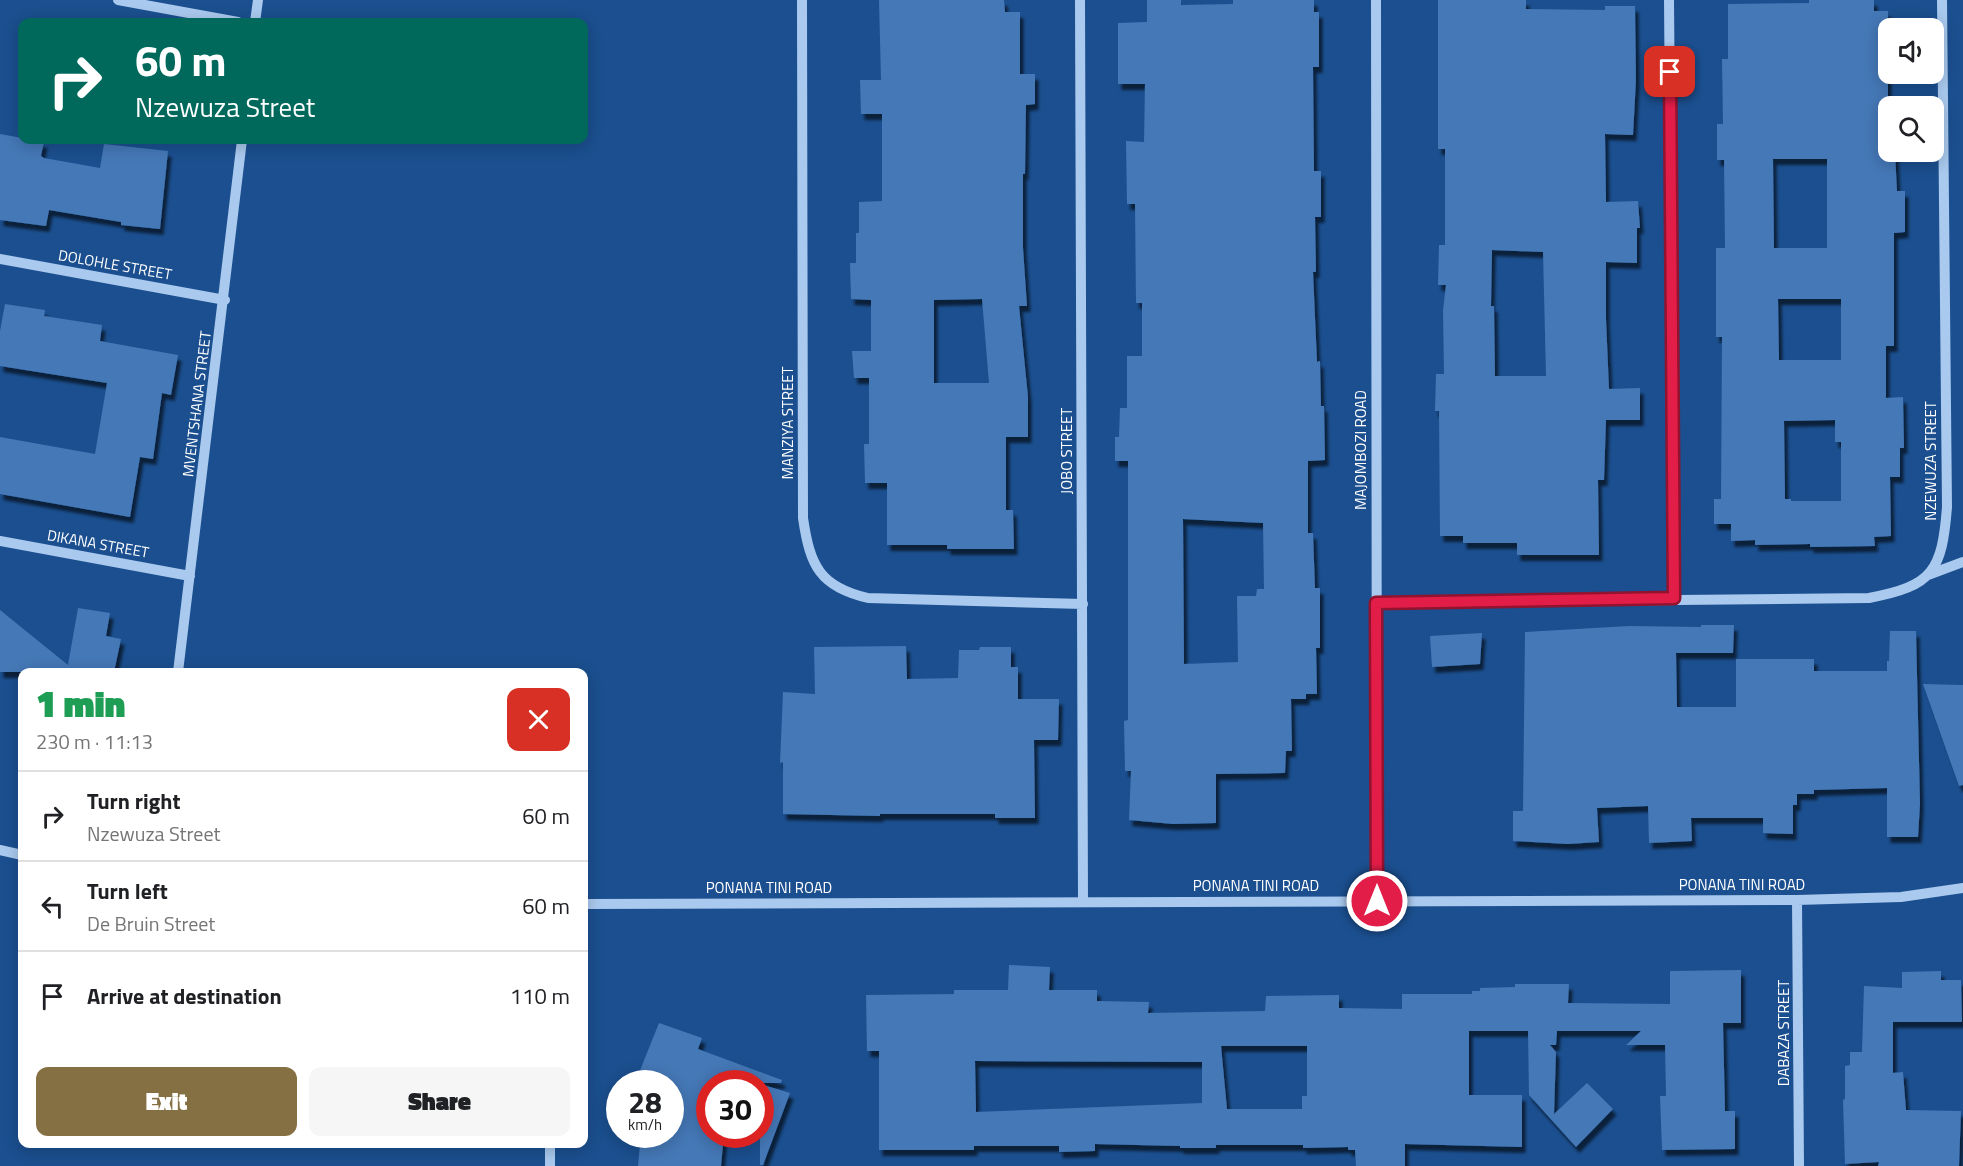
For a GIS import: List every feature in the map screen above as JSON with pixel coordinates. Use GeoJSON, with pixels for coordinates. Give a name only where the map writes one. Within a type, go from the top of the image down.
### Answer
{"type":"FeatureCollection","features":[{"type":"Feature","properties":{"kind":"street"},"geometry":{"type":"LineString","coordinates":[[118,0],[216,18]]}},
{"type":"Feature","properties":{"kind":"street"},"geometry":{"type":"LineString","coordinates":[[256,18],[258,0]]}},
{"type":"Feature","properties":{"kind":"street","name":"MANZIYA STREET"},"geometry":{"type":"LineString","coordinates":[[802,0],[803,519],[806,541],[812,558],[821,574],[837,589],[868,598],[1083,604]]}},
{"type":"Feature","properties":{"kind":"street","name":"JOBO STREET"},"geometry":{"type":"LineString","coordinates":[[1080,0],[1083,902]]}},
{"type":"Feature","properties":{"kind":"street","name":"MAJOMBOZI ROAD"},"geometry":{"type":"LineString","coordinates":[[1376,0],[1377,901]]}},
{"type":"Feature","properties":{"kind":"street"},"geometry":{"type":"LineString","coordinates":[[1669,0],[1674,598]]}},
{"type":"Feature","properties":{"kind":"street","name":"NZEWUZA STREET"},"geometry":{"type":"LineString","coordinates":[[1928,575],[1936,566],[1941,552],[1947,507],[1942,0]]}},
{"type":"Feature","properties":{"kind":"street","name":"MVENTSHANA STREET"},"geometry":{"type":"LineString","coordinates":[[178,668],[225,300],[242,144]]}},
{"type":"Feature","properties":{"kind":"street","name":"DOLOHLE STREET"},"geometry":{"type":"LineString","coordinates":[[0,259],[225,300]]}},
{"type":"Feature","properties":{"kind":"street","name":"DIKANA STREET"},"geometry":{"type":"LineString","coordinates":[[0,541],[190,576]]}},
{"type":"Feature","properties":{"kind":"street"},"geometry":{"type":"LineString","coordinates":[[1376,603],[1674,598],[1869,598],[1900,592],[1916,585],[1928,575],[1963,562]]}},
{"type":"Feature","properties":{"kind":"street"},"geometry":{"type":"LineString","coordinates":[[0,850],[18,854]]}},
{"type":"Feature","properties":{"kind":"street","name":"PONANA TINI ROAD"},"geometry":{"type":"LineString","coordinates":[[588,904],[1797,900],[1901,897],[1963,888]]}},
{"type":"Feature","properties":{"kind":"street","name":"DABAZA STREET"},"geometry":{"type":"LineString","coordinates":[[1797,900],[1799,1166]]}},
{"type":"Feature","properties":{"kind":"street"},"geometry":{"type":"LineString","coordinates":[[550,1148],[550,1166]]}},
{"type":"Feature","properties":{"kind":"building"},"geometry":{"type":"Polygon","coordinates":[[[879,0],[1004,0],[1005,12],[1020,12],[1020,74],[1035,74],[1035,104],[1026,105],[1023,248],[1027,306],[1019,306],[1028,397],[1028,437],[1006,437],[1006,510],[1013,510],[1014,549],[947,549],[947,545],[887,545],[887,483],[865,483],[864,444],[869,444],[869,378],[854,378],[852,351],[871,351],[871,300],[851,299],[850,263],[856,263],[859,202],[882,201],[882,114],[861,114],[860,80],[881,80],[879,0]],[[982,299],[934,300],[934,383],[989,383],[982,299]]]}},
{"type":"Feature","properties":{"kind":"building"},"geometry":{"type":"Polygon","coordinates":[[[1147,0],[1181,0],[1181,5],[1233,4],[1233,0],[1314,0],[1314,12],[1319,12],[1319,67],[1313,67],[1314,171],[1321,171],[1321,217],[1315,217],[1316,272],[1313,272],[1317,362],[1320,361],[1321,406],[1324,406],[1325,460],[1308,461],[1308,533],[1313,533],[1315,588],[1320,588],[1320,648],[1316,648],[1317,694],[1306,694],[1306,699],[1291,699],[1292,751],[1286,751],[1285,773],[1216,774],[1216,823],[1173,824],[1129,820],[1131,771],[1125,771],[1124,721],[1128,720],[1128,461],[1115,461],[1115,437],[1119,437],[1120,408],[1127,408],[1127,356],[1142,356],[1142,303],[1136,303],[1135,204],[1127,204],[1126,141],[1144,142],[1145,84],[1118,84],[1118,23],[1147,22],[1147,0]],[[1183,519],[1184,664],[1238,662],[1237,596],[1256,596],[1257,589],[1264,589],[1263,523],[1183,519]]]}},
{"type":"Feature","properties":{"kind":"building"},"geometry":{"type":"Polygon","coordinates":[[[1438,0],[1526,0],[1526,9],[1605,10],[1605,6],[1635,6],[1636,80],[1633,135],[1605,134],[1606,202],[1638,201],[1640,228],[1637,228],[1637,263],[1606,262],[1606,319],[1609,389],[1640,388],[1640,420],[1606,420],[1604,480],[1598,480],[1599,555],[1517,555],[1517,543],[1463,543],[1463,536],[1440,536],[1439,411],[1435,411],[1436,374],[1444,374],[1443,310],[1446,285],[1438,285],[1439,245],[1445,245],[1445,149],[1438,149],[1438,0]],[[1492,250],[1491,306],[1494,306],[1495,376],[1546,376],[1543,252],[1492,250]]]}},
{"type":"Feature","properties":{"kind":"building"},"geometry":{"type":"Polygon","coordinates":[[[1874,0],[1874,11],[1888,11],[1888,18],[1878,18],[1878,84],[1888,84],[1888,96],[1878,96],[1878,162],[1896,162],[1897,191],[1905,191],[1905,232],[1894,233],[1894,346],[1886,346],[1886,398],[1903,397],[1904,448],[1900,448],[1900,477],[1890,477],[1891,536],[1874,537],[1875,546],[1755,545],[1755,540],[1731,541],[1731,524],[1714,524],[1714,499],[1721,499],[1722,337],[1716,337],[1716,248],[1725,248],[1724,160],[1717,160],[1717,124],[1723,124],[1722,59],[1728,59],[1728,4],[1874,0]],[[1773,159],[1774,248],[1827,248],[1827,159],[1773,159]],[[1778,299],[1779,360],[1841,360],[1841,299],[1778,299]],[[1835,420],[1784,421],[1785,499],[1841,501],[1841,442],[1835,442],[1835,420]]]}},
{"type":"Feature","properties":{"kind":"building"},"geometry":{"type":"Polygon","coordinates":[[[0,134],[18,137],[18,144],[44,144],[41,156],[44,158],[100,168],[104,144],[168,151],[160,229],[121,225],[121,222],[49,210],[46,226],[0,220],[0,134]]]}},
{"type":"Feature","properties":{"kind":"building"},"geometry":{"type":"Polygon","coordinates":[[[5,304],[45,310],[44,316],[102,325],[100,341],[178,355],[171,395],[162,393],[153,459],[140,457],[130,517],[0,494],[0,437],[95,454],[107,383],[0,366],[0,331],[5,304]]]}},
{"type":"Feature","properties":{"kind":"building"},"geometry":{"type":"Polygon","coordinates":[[[78,608],[110,613],[106,636],[121,639],[115,668],[18,668],[18,672],[0,672],[0,610],[68,665],[78,608]]]}},
{"type":"Feature","properties":{"kind":"building"},"geometry":{"type":"Polygon","coordinates":[[[1701,625],[1734,625],[1733,653],[1676,653],[1677,707],[1736,707],[1736,659],[1814,659],[1814,671],[1887,671],[1890,631],[1916,631],[1920,804],[1918,837],[1887,837],[1887,788],[1814,790],[1814,794],[1797,794],[1797,805],[1793,805],[1793,834],[1763,833],[1763,818],[1691,818],[1692,841],[1649,843],[1648,806],[1597,808],[1599,842],[1568,844],[1513,841],[1513,811],[1523,811],[1525,632],[1629,626],[1701,627],[1701,625]]]}},
{"type":"Feature","properties":{"kind":"building"},"geometry":{"type":"Polygon","coordinates":[[[1482,633],[1480,664],[1432,667],[1430,636],[1482,633]]]}},
{"type":"Feature","properties":{"kind":"building"},"geometry":{"type":"Polygon","coordinates":[[[906,646],[907,679],[958,678],[959,650],[1011,647],[1011,667],[1018,667],[1018,699],[1059,699],[1058,740],[1034,740],[1035,818],[995,818],[995,814],[880,814],[880,816],[783,814],[783,762],[780,763],[783,692],[815,694],[814,647],[906,646]]]}},
{"type":"Feature","properties":{"kind":"building"},"geometry":{"type":"Polygon","coordinates":[[[1923,684],[1963,685],[1963,785],[1959,786],[1923,684]]]}},
{"type":"Feature","properties":{"kind":"building"},"geometry":{"type":"Polygon","coordinates":[[[1009,965],[1050,967],[1049,990],[1097,990],[1097,1001],[1149,1002],[1148,1013],[1265,1011],[1266,996],[1339,995],[1339,1008],[1402,1009],[1402,994],[1472,994],[1472,991],[1480,991],[1480,988],[1515,987],[1515,984],[1569,984],[1568,1003],[1670,1004],[1670,971],[1741,970],[1741,1023],[1723,1023],[1725,1111],[1735,1111],[1735,1149],[1662,1150],[1660,1096],[1666,1096],[1665,1045],[1626,1045],[1641,1031],[1557,1031],[1556,1045],[1550,1045],[1556,1052],[1554,1114],[1587,1083],[1613,1109],[1576,1147],[1529,1095],[1528,1031],[1469,1031],[1469,1095],[1522,1095],[1522,1147],[1405,1144],[1405,1166],[1356,1166],[1355,1150],[1348,1150],[1348,1147],[1303,1148],[1303,1145],[1216,1145],[1216,1148],[1180,1148],[1180,1146],[1095,1144],[1095,1151],[1059,1152],[1059,1146],[974,1146],[974,1150],[879,1150],[879,1051],[867,1051],[866,995],[954,994],[954,990],[1008,990],[1009,965]],[[1221,1046],[1227,1109],[1302,1109],[1302,1096],[1307,1096],[1307,1046],[1221,1046]],[[975,1061],[976,1112],[1202,1103],[1202,1062],[975,1061]]]}},
{"type":"Feature","properties":{"kind":"building"},"geometry":{"type":"Polygon","coordinates":[[[1941,971],[1941,980],[1961,980],[1962,1022],[1893,1022],[1893,1073],[1903,1072],[1906,1110],[1961,1111],[1959,1166],[1878,1166],[1879,1162],[1845,1164],[1843,1100],[1845,1099],[1845,1066],[1850,1065],[1850,1052],[1862,1052],[1864,986],[1902,988],[1902,972],[1941,971]]]}},
{"type":"Feature","properties":{"kind":"building"},"geometry":{"type":"Polygon","coordinates":[[[659,1023],[702,1038],[698,1049],[755,1070],[696,1070],[696,1148],[723,1148],[721,1166],[638,1166],[640,1148],[684,1148],[684,1070],[640,1070],[659,1023]]]}},
{"type":"Feature","properties":{"kind":"building"},"geometry":{"type":"Polygon","coordinates":[[[774,1077],[782,1080],[781,1083],[774,1083],[774,1077]]]}},
{"type":"Feature","properties":{"kind":"building"},"geometry":{"type":"Polygon","coordinates":[[[774,1088],[790,1093],[774,1136],[774,1088]]]}},
{"type":"Feature","properties":{"kind":"building"},"geometry":{"type":"Polygon","coordinates":[[[760,1148],[769,1148],[763,1165],[760,1165],[760,1148]]]}},
{"type":"Feature","properties":{"kind":"route"},"geometry":{"type":"LineString","coordinates":[[1377,901],[1376,603],[1674,598],[1670,72]]}}]}
